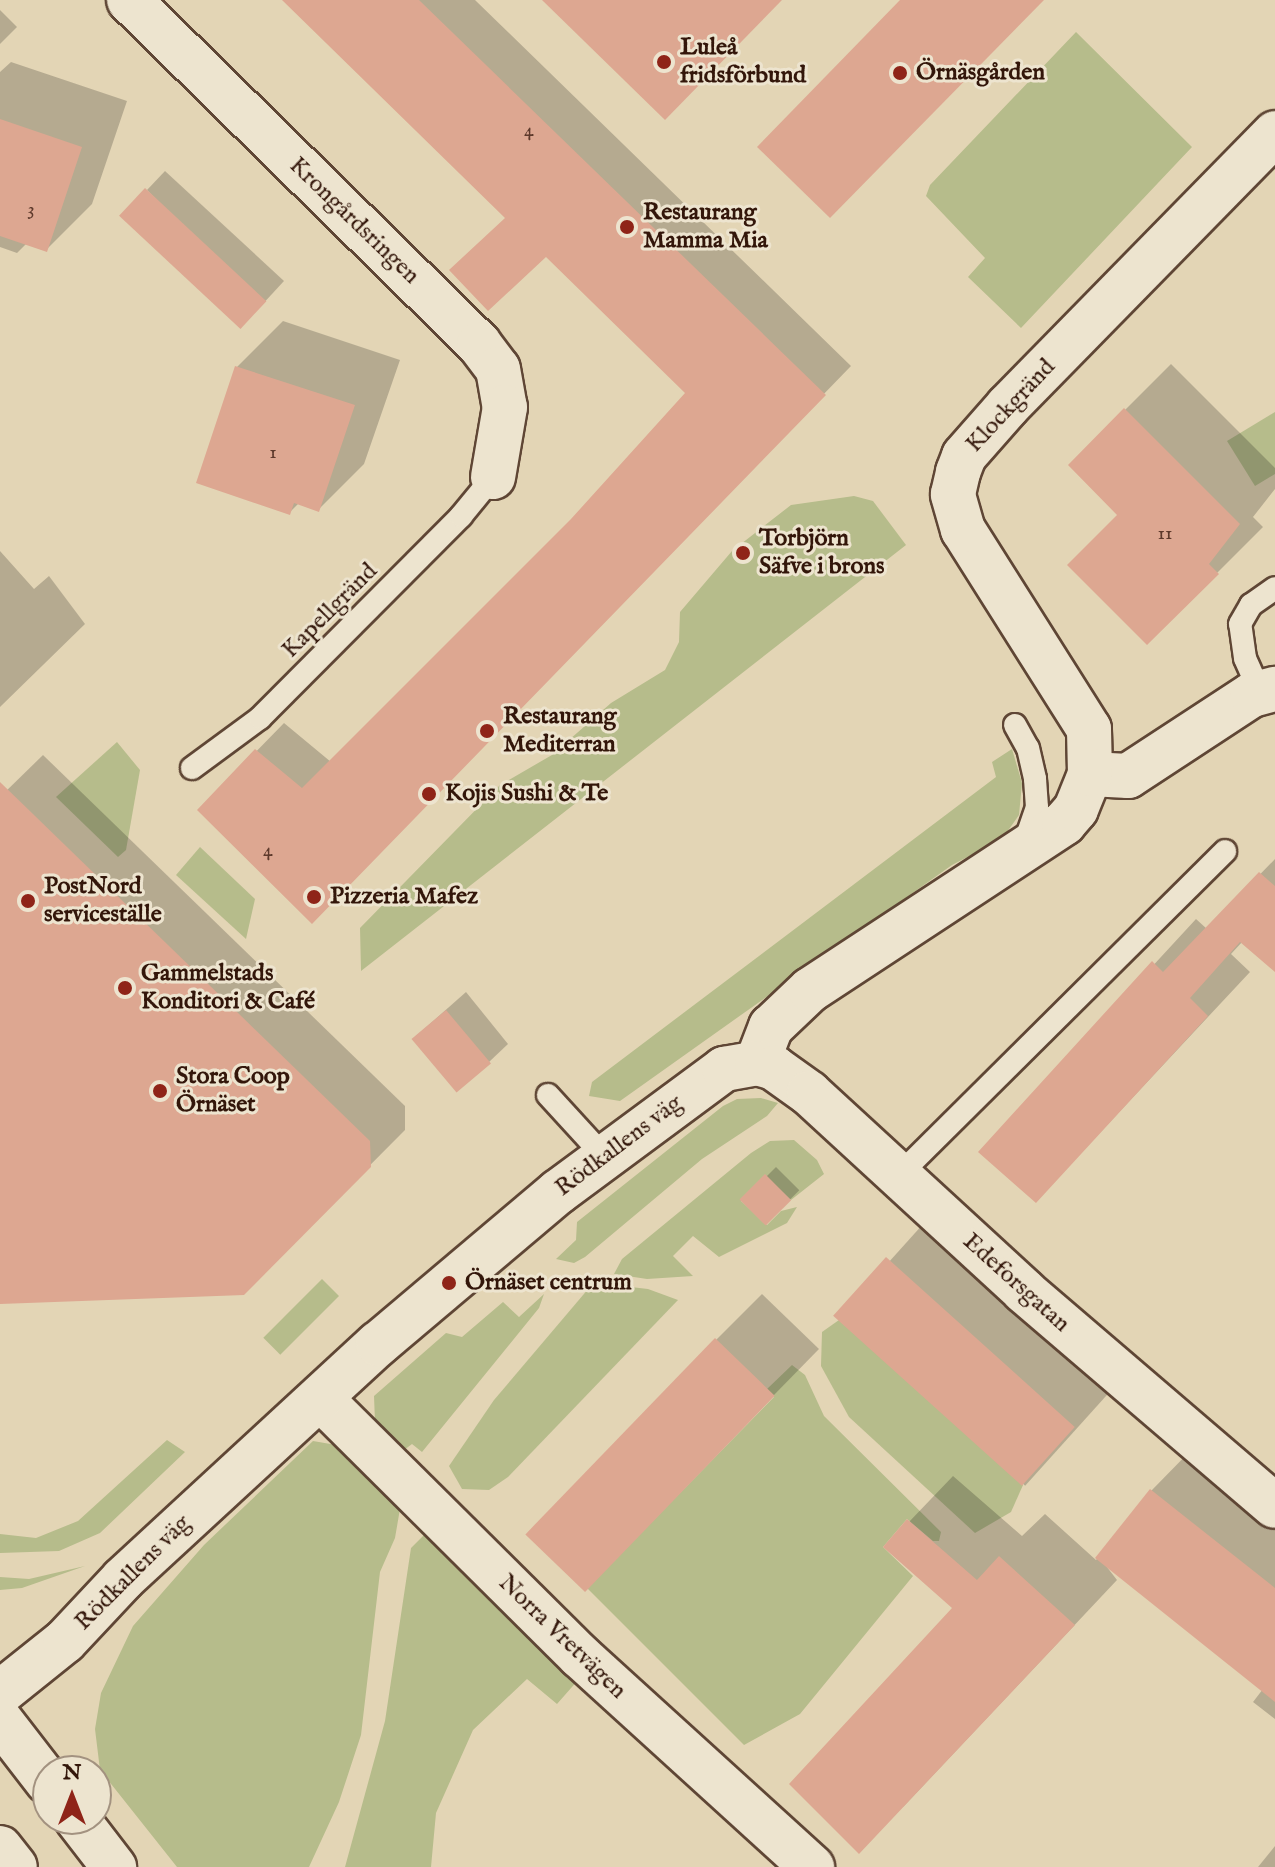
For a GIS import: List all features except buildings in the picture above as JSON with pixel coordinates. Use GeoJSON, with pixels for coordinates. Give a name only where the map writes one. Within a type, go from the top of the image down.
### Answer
{"type":"FeatureCollection","features":[{"type":"Feature","properties":{"kind":"street","name":"Krongårdsringen"},"geometry":{"type":"LineString","coordinates":[[129,0],[479,344],[498,369],[505,407],[493,477]]}},
{"type":"Feature","properties":{"kind":"street","name":"Klockgränd"},"geometry":{"type":"LineString","coordinates":[[1090,774],[1089,729],[958,519],[953,494],[958,472],[964,456],[1008,406],[1275,133]]}},
{"type":"Feature","properties":{"kind":"street"},"geometry":{"type":"LineString","coordinates":[[757,1063],[771,1027],[810,990],[1064,823],[1076,809],[1090,774],[1137,772],[1268,690]]}},
{"type":"Feature","properties":{"kind":"street","name":"Edeforsgatan"},"geometry":{"type":"LineString","coordinates":[[757,1063],[797,1084],[1275,1506]]}},
{"type":"Feature","properties":{"kind":"street","name":"Rödkallens väg"},"geometry":{"type":"LineString","coordinates":[[0,1693],[65,1641],[145,1559],[320,1398],[603,1155],[724,1069],[757,1063]]}},
{"type":"Feature","properties":{"kind":"street","name":"Norra Vretvägen"},"geometry":{"type":"LineString","coordinates":[[320,1398],[580,1656],[812,1867]]}},
{"type":"Feature","properties":{"kind":"street"},"geometry":{"type":"LineString","coordinates":[[0,1720],[32,1761]]}},
{"type":"Feature","properties":{"kind":"street"},"geometry":{"type":"LineString","coordinates":[[89,1835],[114,1867]]}},
{"type":"Feature","properties":{"kind":"street"},"geometry":{"type":"LineString","coordinates":[[0,1848],[15,1867]]}},
{"type":"Feature","properties":{"kind":"lane","name":"Kapellgränd"},"geometry":{"type":"LineString","coordinates":[[192,768],[260,718],[461,516],[493,477]]}},
{"type":"Feature","properties":{"kind":"lane"},"geometry":{"type":"LineString","coordinates":[[1268,690],[1245,658],[1240,624],[1251,605],[1275,588]]}},
{"type":"Feature","properties":{"kind":"lane"},"geometry":{"type":"LineString","coordinates":[[1015,725],[1028,748],[1037,807],[1020,852]]}},
{"type":"Feature","properties":{"kind":"lane"},"geometry":{"type":"LineString","coordinates":[[898,1176],[1225,851]]}},
{"type":"Feature","properties":{"kind":"lane"},"geometry":{"type":"LineString","coordinates":[[548,1095],[603,1155]]}},
{"type":"Feature","properties":{"kind":"green space"},"geometry":{"type":"Polygon","coordinates":[[[1076,32],[1192,147],[1021,328],[968,277],[985,258],[926,196],[930,185],[1076,32]]]}},
{"type":"Feature","properties":{"kind":"green space"},"geometry":{"type":"Polygon","coordinates":[[[1275,412],[1275,474],[1255,486],[1227,441],[1275,412]]]}},
{"type":"Feature","properties":{"kind":"green space"},"geometry":{"type":"Polygon","coordinates":[[[854,496],[873,501],[906,545],[361,971],[360,928],[500,785],[552,755],[611,703],[665,670],[679,642],[680,612],[732,551],[791,505],[854,496]]]}},
{"type":"Feature","properties":{"kind":"green space"},"geometry":{"type":"Polygon","coordinates":[[[117,742],[140,770],[126,850],[118,857],[56,797],[117,742]]]}},
{"type":"Feature","properties":{"kind":"green space"},"geometry":{"type":"Polygon","coordinates":[[[1012,749],[1022,783],[1019,815],[1002,839],[952,865],[620,1101],[589,1096],[592,1082],[996,777],[992,762],[1012,749]]]}},
{"type":"Feature","properties":{"kind":"green space"},"geometry":{"type":"Polygon","coordinates":[[[200,847],[255,899],[246,939],[176,875],[200,847]]]}},
{"type":"Feature","properties":{"kind":"green space"},"geometry":{"type":"Polygon","coordinates":[[[761,1098],[778,1103],[767,1116],[702,1159],[585,1257],[574,1263],[556,1259],[576,1240],[577,1222],[723,1106],[737,1099],[761,1098]]]}},
{"type":"Feature","properties":{"kind":"green space"},"geometry":{"type":"Polygon","coordinates":[[[794,1140],[817,1160],[824,1174],[791,1200],[765,1175],[741,1201],[767,1225],[781,1211],[797,1207],[787,1223],[719,1257],[693,1236],[673,1256],[693,1276],[647,1279],[614,1274],[622,1259],[751,1153],[770,1141],[794,1140]]]}},
{"type":"Feature","properties":{"kind":"green space"},"geometry":{"type":"Polygon","coordinates":[[[322,1279],[339,1296],[280,1355],[263,1338],[322,1279]]]}},
{"type":"Feature","properties":{"kind":"green space"},"geometry":{"type":"Polygon","coordinates":[[[605,1284],[648,1289],[678,1300],[508,1477],[489,1490],[462,1489],[449,1466],[494,1400],[589,1288],[605,1284]]]}},
{"type":"Feature","properties":{"kind":"green space"},"geometry":{"type":"Polygon","coordinates":[[[544,1294],[539,1308],[422,1452],[412,1444],[404,1450],[375,1422],[374,1396],[446,1333],[462,1337],[503,1302],[519,1317],[544,1294]]]}},
{"type":"Feature","properties":{"kind":"green space"},"geometry":{"type":"Polygon","coordinates":[[[839,1320],[1023,1485],[1011,1512],[975,1533],[849,1417],[821,1366],[822,1332],[839,1320]]]}},
{"type":"Feature","properties":{"kind":"green space"},"geometry":{"type":"Polygon","coordinates":[[[792,1365],[805,1375],[824,1416],[941,1532],[939,1541],[933,1541],[907,1519],[883,1547],[913,1576],[800,1714],[744,1745],[587,1588],[774,1397],[767,1389],[792,1365]]]}},
{"type":"Feature","properties":{"kind":"green space"},"geometry":{"type":"Polygon","coordinates":[[[167,1440],[185,1452],[100,1533],[59,1551],[0,1553],[0,1534],[36,1538],[78,1521],[167,1440]]]}},
{"type":"Feature","properties":{"kind":"green space"},"geometry":{"type":"Polygon","coordinates":[[[313,1441],[342,1446],[401,1503],[395,1538],[380,1572],[361,1735],[339,1802],[309,1867],[177,1867],[112,1785],[112,1755],[98,1755],[95,1729],[101,1693],[133,1626],[204,1545],[313,1441]]]}},
{"type":"Feature","properties":{"kind":"green space"},"geometry":{"type":"Polygon","coordinates":[[[424,1535],[438,1540],[579,1679],[557,1704],[527,1679],[473,1730],[436,1813],[431,1867],[345,1867],[385,1721],[411,1548],[424,1535]]]}},
{"type":"Feature","properties":{"kind":"green space"},"geometry":{"type":"Polygon","coordinates":[[[85,1566],[22,1588],[0,1590],[0,1577],[29,1579],[85,1566]]]}},
{"type":"Feature","properties":{"kind":"place","name":"Luleå fridsförbund"},"geometry":{"type":"Point","coordinates":[664,62]}},
{"type":"Feature","properties":{"kind":"place","name":"Örnäsgården"},"geometry":{"type":"Point","coordinates":[900,73]}},
{"type":"Feature","properties":{"kind":"place","name":"Restaurang Mamma Mia"},"geometry":{"type":"Point","coordinates":[627,227]}},
{"type":"Feature","properties":{"kind":"place","name":"Torbjörn Säfve i brons"},"geometry":{"type":"Point","coordinates":[743,553]}},
{"type":"Feature","properties":{"kind":"place","name":"Restaurang Mediterran"},"geometry":{"type":"Point","coordinates":[487,731]}},
{"type":"Feature","properties":{"kind":"place","name":"Kojis Sushi & Te"},"geometry":{"type":"Point","coordinates":[429,794]}},
{"type":"Feature","properties":{"kind":"place","name":"Pizzeria Mafez"},"geometry":{"type":"Point","coordinates":[314,897]}},
{"type":"Feature","properties":{"kind":"place","name":"PostNord serviceställe"},"geometry":{"type":"Point","coordinates":[28,901]}},
{"type":"Feature","properties":{"kind":"place","name":"Gammelstads Konditori & Café"},"geometry":{"type":"Point","coordinates":[125,988]}},
{"type":"Feature","properties":{"kind":"place","name":"Stora Coop Örnäset"},"geometry":{"type":"Point","coordinates":[160,1091]}},
{"type":"Feature","properties":{"kind":"place","name":"Örnäset centrum"},"geometry":{"type":"Point","coordinates":[449,1283]}}]}
